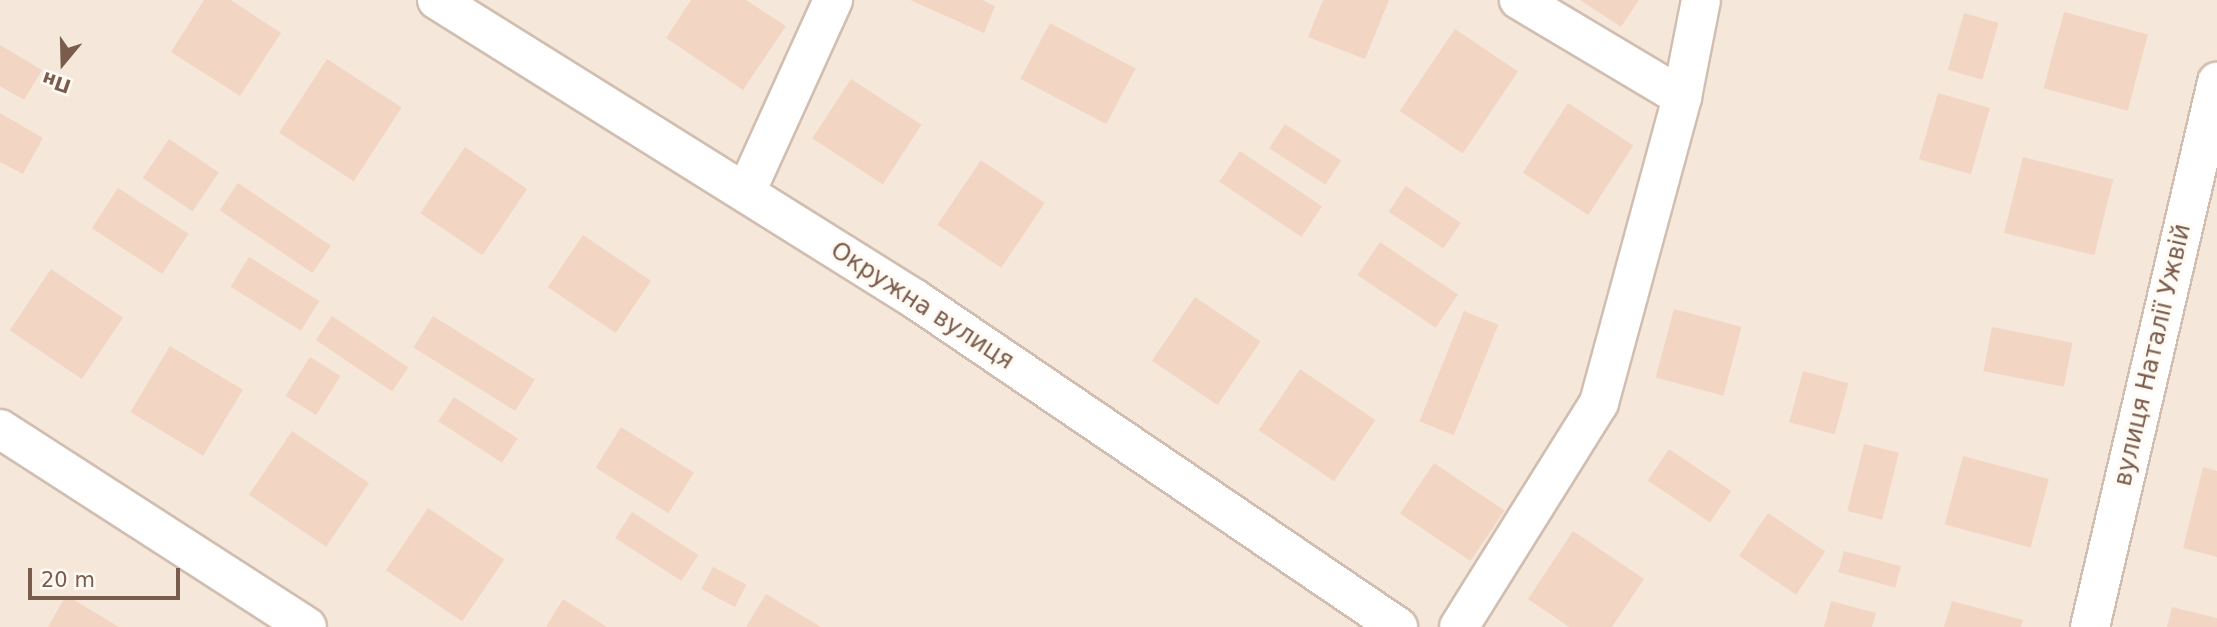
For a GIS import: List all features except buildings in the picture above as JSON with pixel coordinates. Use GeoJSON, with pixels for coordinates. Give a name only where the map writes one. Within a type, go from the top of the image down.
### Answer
{"type":"FeatureCollection","features":[{"type":"Feature","properties":{"kind":"street"},"geometry":{"type":"LineString","coordinates":[[746,192],[833,0]]}},
{"type":"Feature","properties":{"kind":"street"},"geometry":{"type":"LineString","coordinates":[[1519,0],[1682,97]]}},
{"type":"Feature","properties":{"kind":"street"},"geometry":{"type":"LineString","coordinates":[[1459,627],[1599,403],[1682,97],[1701,0]]}},
{"type":"Feature","properties":{"kind":"street","name":"Окружна вулиця"},"geometry":{"type":"LineString","coordinates":[[445,2],[915,299],[1398,627]]}},
{"type":"Feature","properties":{"kind":"street","name":"вулиця Наталії Ужвій"},"geometry":{"type":"LineString","coordinates":[[2090,627],[2217,82]]}},
{"type":"Feature","properties":{"kind":"street"},"geometry":{"type":"LineString","coordinates":[[0,429],[307,627]]}},
{"type":"Feature","properties":{"kind":"shaded area"},"geometry":{"type":"Polygon","coordinates":[[[0,0],[2217,0],[2217,627],[0,627],[0,0]]]}}]}
